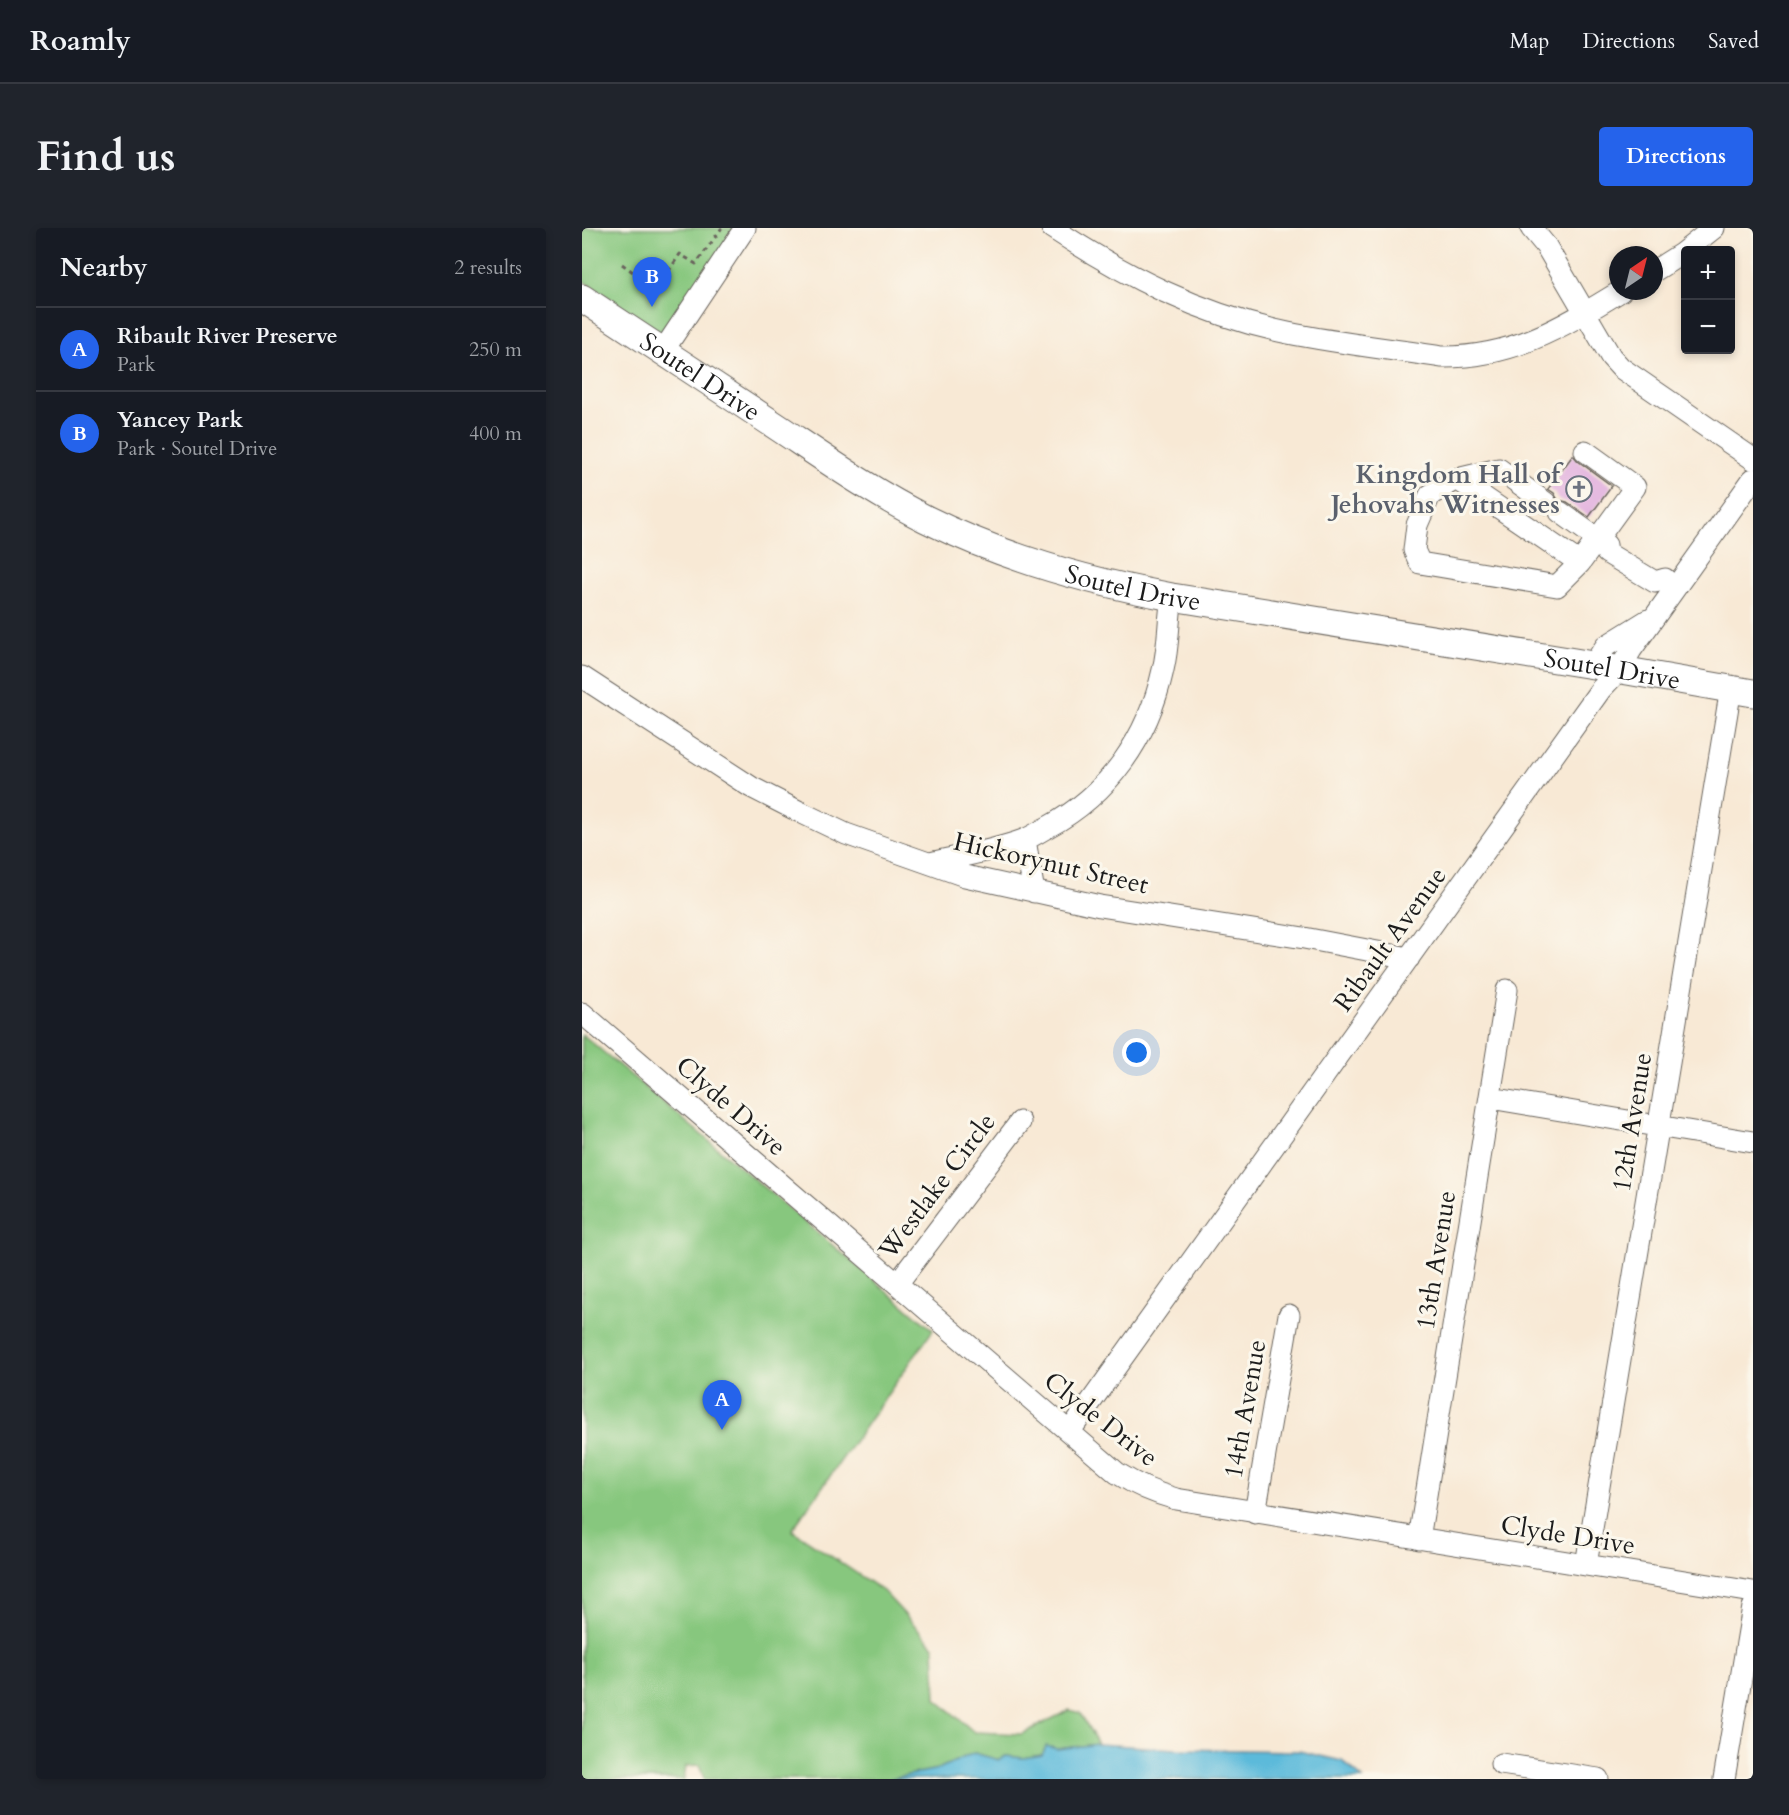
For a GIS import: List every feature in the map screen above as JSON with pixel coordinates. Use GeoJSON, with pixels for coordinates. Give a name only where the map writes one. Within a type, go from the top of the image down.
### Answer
{"type":"FeatureCollection","features":[{"type":"Feature","properties":{"kind":"main road","name":"Soutel Drive"},"geometry":{"type":"LineString","coordinates":[[582,298],[867,486],[926,519],[1021,560],[1070,574],[1172,597],[1742,690]]}},
{"type":"Feature","properties":{"kind":"street"},"geometry":{"type":"LineString","coordinates":[[663,351],[746,228]]}},
{"type":"Feature","properties":{"kind":"street"},"geometry":{"type":"LineString","coordinates":[[1052,228],[1107,263],[1148,285],[1194,305],[1287,332],[1441,357],[1487,354],[1515,347],[1545,335],[1609,299]]}},
{"type":"Feature","properties":{"kind":"street"},"geometry":{"type":"LineString","coordinates":[[1531,228],[1545,246],[1611,357],[1621,368],[1753,459]]}},
{"type":"Feature","properties":{"kind":"street"},"geometry":{"type":"LineString","coordinates":[[1663,265],[1714,228]]}},
{"type":"Feature","properties":{"kind":"street"},"geometry":{"type":"LineString","coordinates":[[1585,451],[1635,487],[1602,542],[1557,586],[1420,563],[1414,550],[1417,525],[1430,495],[1457,479],[1499,469],[1602,542],[1614,542],[1663,570],[1671,583]]}},
{"type":"Feature","properties":{"kind":"street"},"geometry":{"type":"LineString","coordinates":[[1457,479],[1580,563]]}},
{"type":"Feature","properties":{"kind":"street","name":"Ribault Avenue"},"geometry":{"type":"LineString","coordinates":[[1070,1431],[1601,689],[1620,669],[1656,615],[1671,583],[1753,479]]}},
{"type":"Feature","properties":{"kind":"street"},"geometry":{"type":"LineString","coordinates":[[930,863],[1025,840],[1067,817],[1095,795],[1118,770],[1139,735],[1154,703],[1164,668],[1172,597]]}},
{"type":"Feature","properties":{"kind":"street"},"geometry":{"type":"LineString","coordinates":[[1593,665],[1606,646],[1656,615]]}},
{"type":"Feature","properties":{"kind":"street","name":"Hickorynut Street"},"geometry":{"type":"LineString","coordinates":[[582,677],[751,787],[846,834],[888,850],[965,876],[1100,906],[1304,938],[1409,958]]}},
{"type":"Feature","properties":{"kind":"street","name":"12th Avenue"},"geometry":{"type":"LineString","coordinates":[[1586,1565],[1658,1127],[1742,690]]}},
{"type":"Feature","properties":{"kind":"street"},"geometry":{"type":"LineString","coordinates":[[1025,840],[1034,892]]}},
{"type":"Feature","properties":{"kind":"street","name":"13th Avenue"},"geometry":{"type":"LineString","coordinates":[[1419,1539],[1507,990]]}},
{"type":"Feature","properties":{"kind":"street","name":"Clyde Drive"},"geometry":{"type":"LineString","coordinates":[[582,1013],[1117,1473],[1136,1485],[1176,1499],[1255,1513],[1753,1592]]}},
{"type":"Feature","properties":{"kind":"street"},"geometry":{"type":"LineString","coordinates":[[1490,1098],[1753,1142]]}},
{"type":"Feature","properties":{"kind":"street","name":"Westlake Circle"},"geometry":{"type":"LineString","coordinates":[[897,1284],[1020,1122]]}},
{"type":"Feature","properties":{"kind":"street","name":"14th Avenue"},"geometry":{"type":"LineString","coordinates":[[1255,1513],[1289,1315]]}},
{"type":"Feature","properties":{"kind":"street"},"geometry":{"type":"LineString","coordinates":[[1724,1779],[1753,1607]]}},
{"type":"Feature","properties":{"kind":"street"},"geometry":{"type":"LineString","coordinates":[[1501,1764],[1598,1779]]}},
{"type":"Feature","properties":{"kind":"path"},"geometry":{"type":"LineString","coordinates":[[622,264],[644,280],[666,275],[680,254],[696,264],[720,228]]}},
{"type":"Feature","properties":{"kind":"green space"},"geometry":{"type":"Polygon","coordinates":[[[582,228],[735,228],[663,334],[582,280],[582,228]]]}},
{"type":"Feature","properties":{"kind":"green space"},"geometry":{"type":"Polygon","coordinates":[[[582,1034],[933,1330],[792,1530],[883,1591],[934,1646],[936,1699],[974,1732],[1022,1734],[1069,1710],[1080,1713],[1098,1744],[1057,1749],[1042,1755],[1023,1758],[1006,1756],[999,1760],[974,1753],[938,1769],[889,1779],[704,1779],[699,1765],[686,1766],[684,1779],[582,1779],[582,1034]]]}},
{"type":"Feature","properties":{"kind":"water"},"geometry":{"type":"Polygon","coordinates":[[[1098,1744],[1176,1749],[1299,1751],[1342,1761],[1363,1779],[889,1779],[938,1769],[974,1753],[999,1760],[1006,1756],[1023,1758],[1042,1755],[1046,1746],[1057,1749],[1098,1744]]]}},
{"type":"Feature","properties":{"kind":"building","name":"Kingdom Hall of Jehovahs Witnesses"},"geometry":{"type":"Polygon","coordinates":[[[1573,455],[1612,486],[1589,517],[1567,502],[1558,500],[1548,489],[1573,455]]]}},
{"type":"Feature","properties":{"kind":"place","name":"Yancey Park"},"geometry":{"type":"Point","coordinates":[652,307]}},
{"type":"Feature","properties":{"kind":"place","name":"Kingdom Hall of Jehovahs Witnesses"},"geometry":{"type":"Point","coordinates":[1579,489]}},
{"type":"Feature","properties":{"kind":"place","name":"Ribault River Preserve"},"geometry":{"type":"Point","coordinates":[722,1430]}}]}
